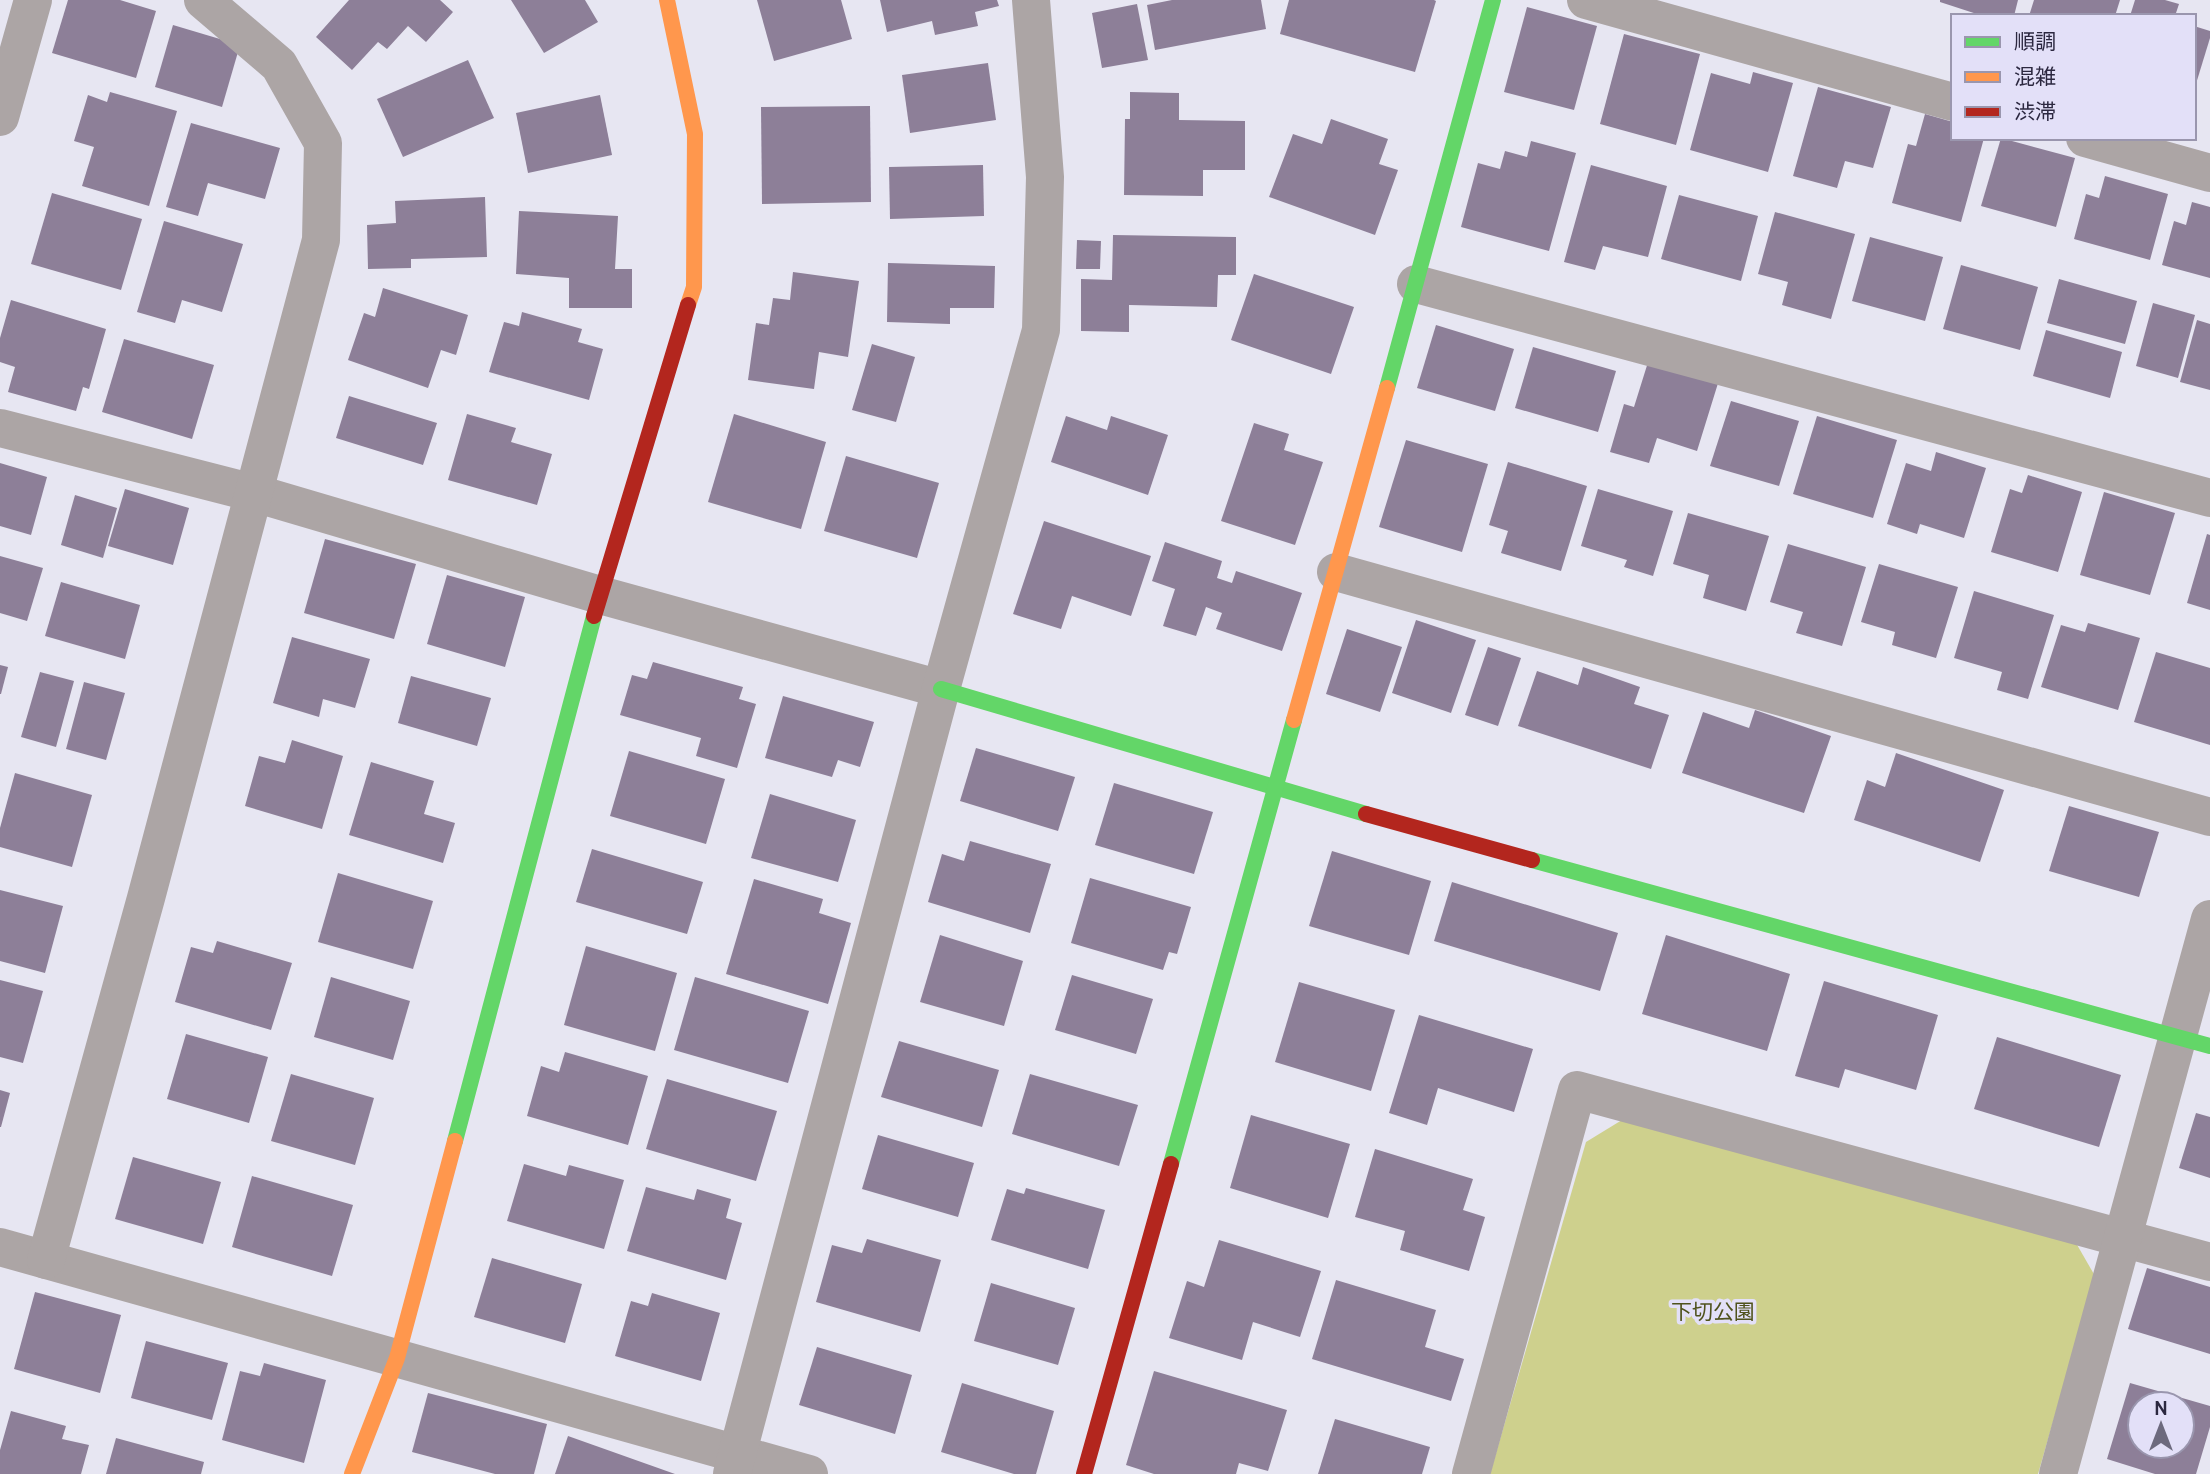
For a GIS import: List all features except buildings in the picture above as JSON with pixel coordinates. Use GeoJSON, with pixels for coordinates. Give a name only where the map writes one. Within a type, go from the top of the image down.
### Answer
{"type":"FeatureCollection","features":[{"type":"Feature","properties":{"kind":"street"},"geometry":{"type":"LineString","coordinates":[[0,117],[6,70],[33,0]]}},
{"type":"Feature","properties":{"kind":"street"},"geometry":{"type":"LineString","coordinates":[[46,1260],[321,240],[323,143],[279,65],[203,0]]}},
{"type":"Feature","properties":{"kind":"street"},"geometry":{"type":"LineString","coordinates":[[352,1474],[397,1358],[600,596],[694,287],[695,134],[667,0]]}},
{"type":"Feature","properties":{"kind":"street"},"geometry":{"type":"LineString","coordinates":[[735,1464],[941,689],[1041,330],[1045,177],[1031,0]]}},
{"type":"Feature","properties":{"kind":"street"},"geometry":{"type":"LineString","coordinates":[[1084,1474],[1493,0]]}},
{"type":"Feature","properties":{"kind":"street"},"geometry":{"type":"LineString","coordinates":[[1586,0],[1951,101]]}},
{"type":"Feature","properties":{"kind":"street"},"geometry":{"type":"LineString","coordinates":[[2092,140],[2210,173]]}},
{"type":"Feature","properties":{"kind":"street"},"geometry":{"type":"LineString","coordinates":[[1416,284],[2210,498]]}},
{"type":"Feature","properties":{"kind":"street"},"geometry":{"type":"LineString","coordinates":[[0,428],[254,494],[600,596],[941,689],[1275,789],[2193,1042]]}},
{"type":"Feature","properties":{"kind":"street"},"geometry":{"type":"LineString","coordinates":[[1336,572],[2210,817]]}},
{"type":"Feature","properties":{"kind":"street"},"geometry":{"type":"LineString","coordinates":[[2058,1474],[2122,1238],[2193,1042],[2210,919]]}},
{"type":"Feature","properties":{"kind":"street"},"geometry":{"type":"LineString","coordinates":[[1471,1474],[1577,1090],[2210,1262]]}},
{"type":"Feature","properties":{"kind":"street"},"geometry":{"type":"LineString","coordinates":[[0,1247],[397,1358],[735,1464],[809,1474]]}},
{"type":"Feature","properties":{"kind":"green space","name":"下切公園"},"geometry":{"type":"Polygon","coordinates":[[[1622,1120],[2076,1243],[2095,1276],[2038,1474],[1490,1474],[1586,1142],[1622,1120]]]}},
{"type":"Feature","properties":{"kind":"traffic: fast"},"geometry":{"type":"LineString","coordinates":[[1387,388],[1493,0]]}},
{"type":"Feature","properties":{"kind":"traffic: fast"},"geometry":{"type":"LineString","coordinates":[[455,1141],[594,616]]}},
{"type":"Feature","properties":{"kind":"traffic: fast"},"geometry":{"type":"LineString","coordinates":[[941,689],[1366,814]]}},
{"type":"Feature","properties":{"kind":"traffic: fast"},"geometry":{"type":"LineString","coordinates":[[1171,1164],[1294,720]]}},
{"type":"Feature","properties":{"kind":"traffic: fast"},"geometry":{"type":"LineString","coordinates":[[1532,860],[2210,1046]]}},
{"type":"Feature","properties":{"kind":"traffic: slow"},"geometry":{"type":"LineString","coordinates":[[667,0],[695,134],[694,287],[688,305]]}},
{"type":"Feature","properties":{"kind":"traffic: slow"},"geometry":{"type":"LineString","coordinates":[[1294,720],[1387,388]]}},
{"type":"Feature","properties":{"kind":"traffic: slow"},"geometry":{"type":"LineString","coordinates":[[352,1474],[397,1358],[455,1141]]}},
{"type":"Feature","properties":{"kind":"traffic: jam"},"geometry":{"type":"LineString","coordinates":[[594,616],[688,305]]}},
{"type":"Feature","properties":{"kind":"traffic: jam"},"geometry":{"type":"LineString","coordinates":[[1366,814],[1532,860]]}},
{"type":"Feature","properties":{"kind":"traffic: jam"},"geometry":{"type":"LineString","coordinates":[[1084,1474],[1171,1164]]}}]}
